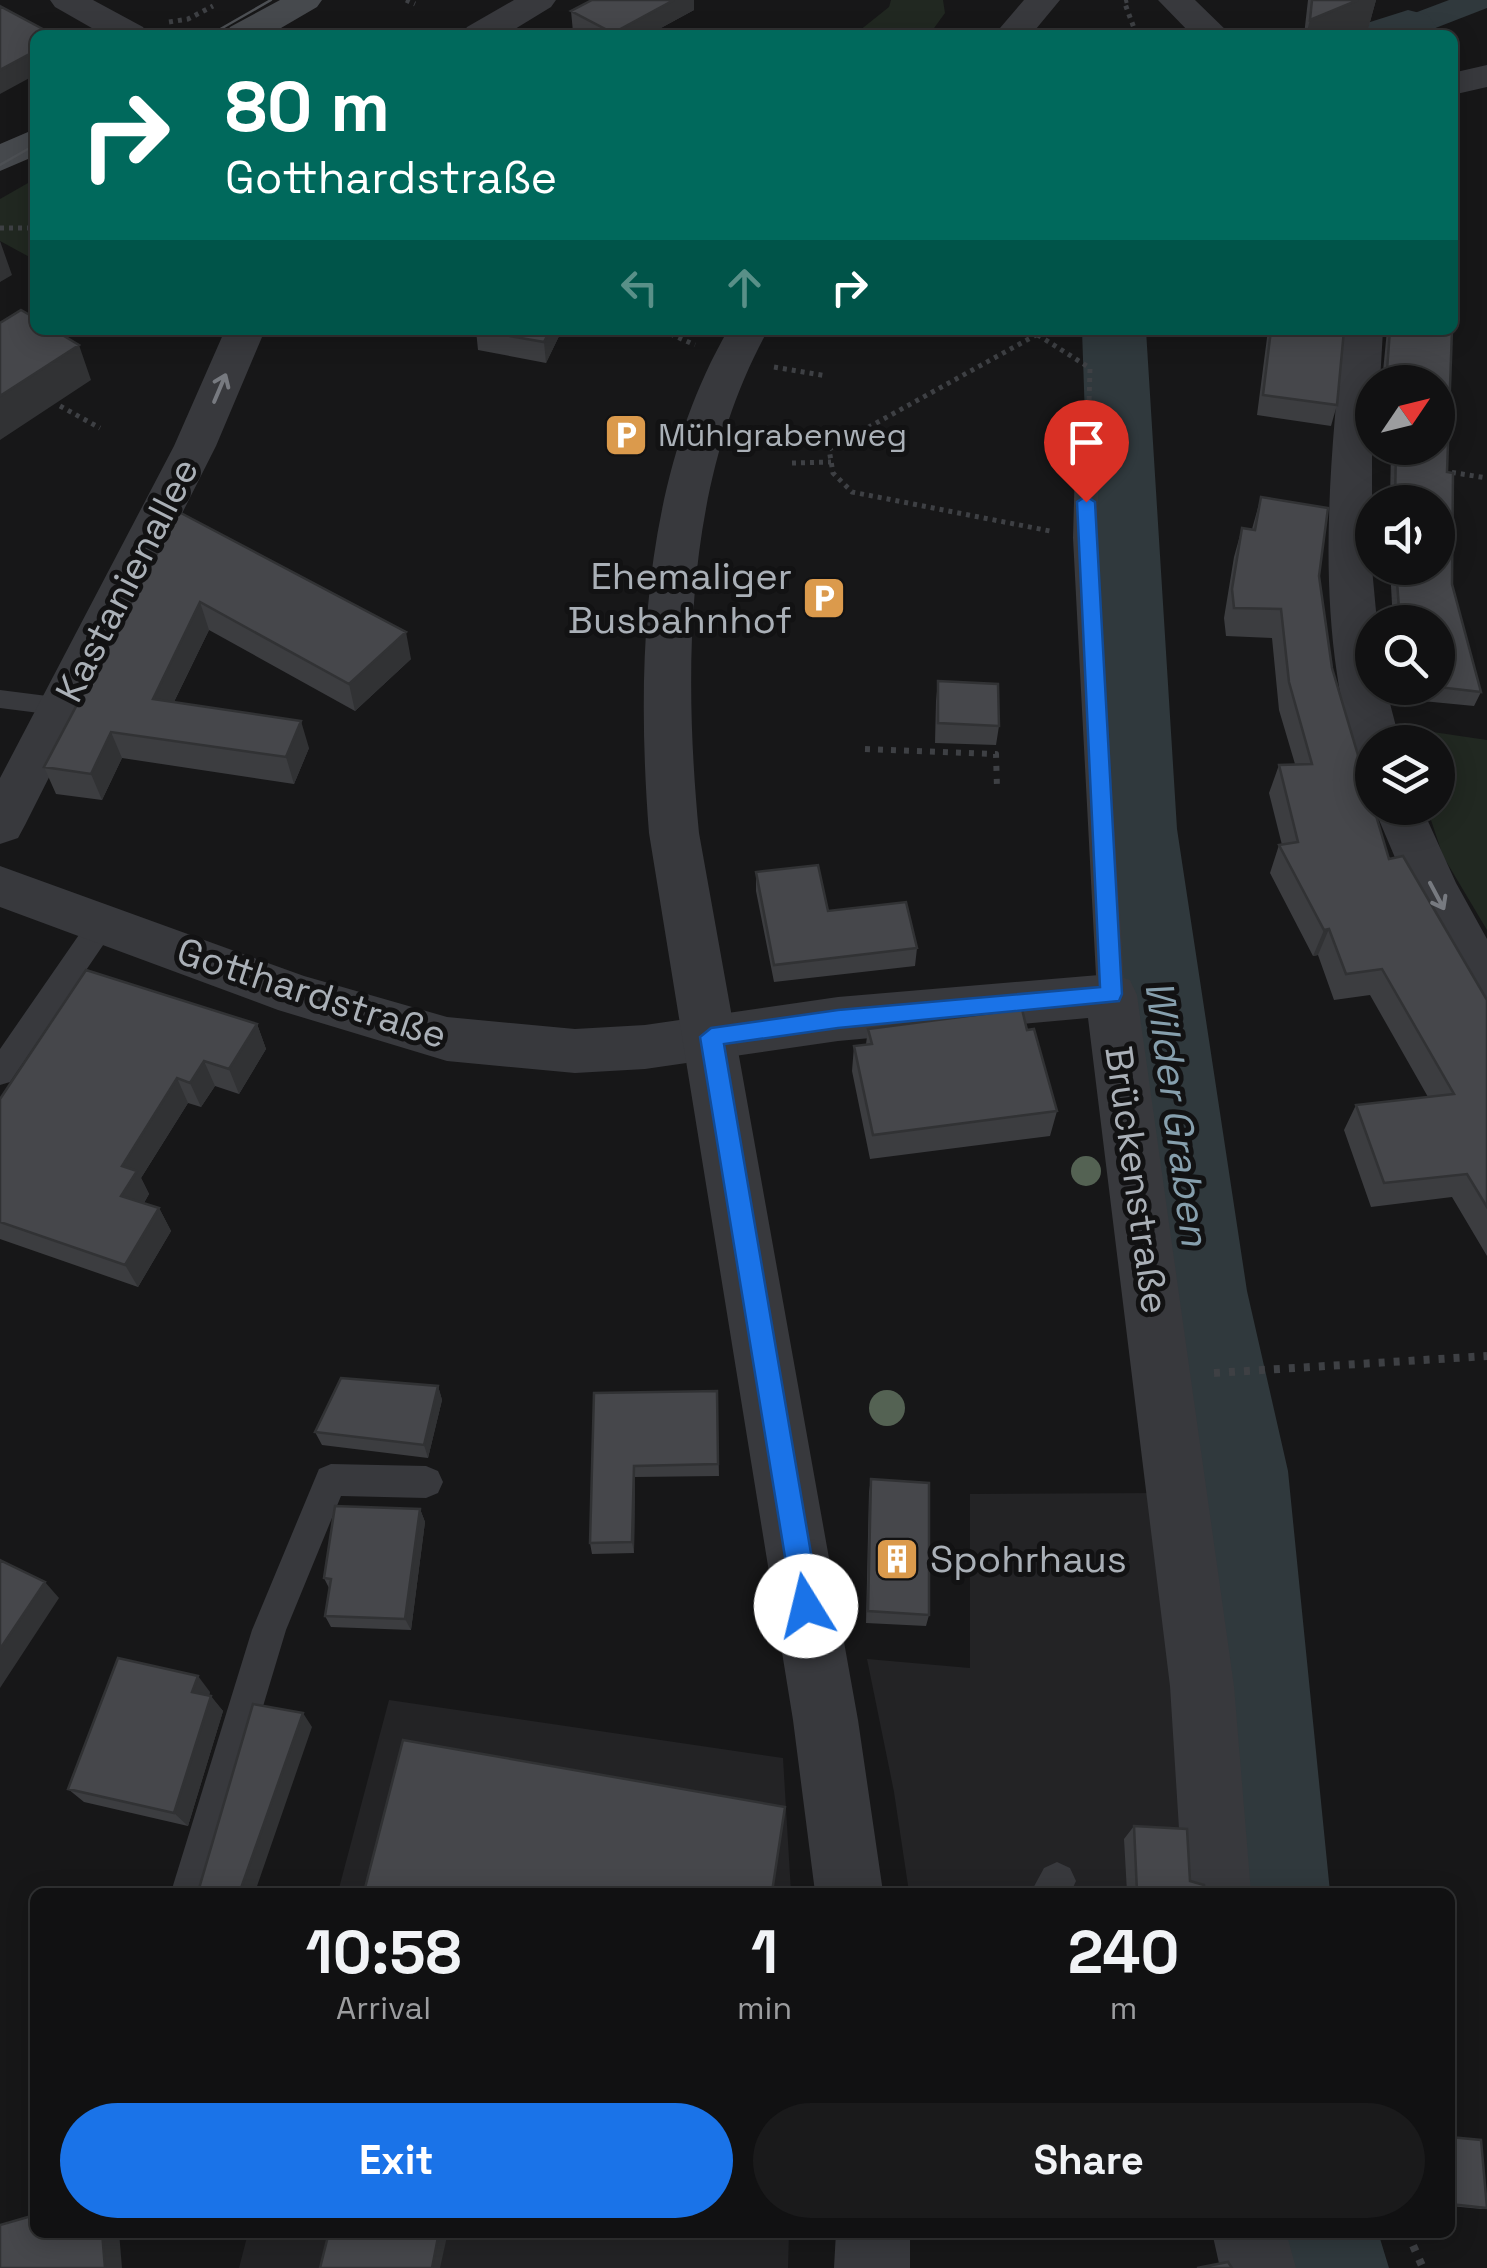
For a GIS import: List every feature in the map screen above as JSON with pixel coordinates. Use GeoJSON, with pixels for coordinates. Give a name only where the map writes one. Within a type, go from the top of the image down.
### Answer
{"type":"FeatureCollection","features":[{"type":"Feature","properties":{"kind":"main road"},"geometry":{"type":"LineString","coordinates":[[225,20],[247,0]]}},
{"type":"Feature","properties":{"kind":"main road"},"geometry":{"type":"LineString","coordinates":[[225,20],[305,0]]}},
{"type":"Feature","properties":{"kind":"main road"},"geometry":{"type":"LineString","coordinates":[[0,160],[30,143]]}},
{"type":"Feature","properties":{"kind":"street"},"geometry":{"type":"LineString","coordinates":[[68,0],[121,30]]}},
{"type":"Feature","properties":{"kind":"street"},"geometry":{"type":"LineString","coordinates":[[488,30],[539,0]]}},
{"type":"Feature","properties":{"kind":"street"},"geometry":{"type":"LineString","coordinates":[[1016,30],[1043,0]]}},
{"type":"Feature","properties":{"kind":"street"},"geometry":{"type":"LineString","coordinates":[[1175,0],[1207,30]]}},
{"type":"Feature","properties":{"kind":"street"},"geometry":{"type":"LineString","coordinates":[[1458,83],[1487,76]]}},
{"type":"Feature","properties":{"kind":"street","name":"Kastanienallee"},"geometry":{"type":"LineString","coordinates":[[0,825],[195,446],[243,335]]}},
{"type":"Feature","properties":{"kind":"street"},"geometry":{"type":"LineString","coordinates":[[745,335],[730,360],[686,502],[672,570],[662,682],[673,849],[711,1037],[838,1795],[849,1888]]}},
{"type":"Feature","properties":{"kind":"street"},"geometry":{"type":"LineString","coordinates":[[1363,335],[1350,487],[1350,598],[1360,686],[1371,725]]}},
{"type":"Feature","properties":{"kind":"street"},"geometry":{"type":"LineString","coordinates":[[1405,825],[1432,886],[1487,986]]}},
{"type":"Feature","properties":{"kind":"street","name":"Gotthardstraße"},"geometry":{"type":"LineString","coordinates":[[0,886],[297,995],[446,1039],[576,1051],[645,1047],[838,1019],[1111,994]]}},
{"type":"Feature","properties":{"kind":"street","name":"Brückenstraße"},"geometry":{"type":"LineString","coordinates":[[1111,994],[1202,1686],[1217,1888]]}},
{"type":"Feature","properties":{"kind":"street"},"geometry":{"type":"LineString","coordinates":[[872,2268],[873,2238]]}},
{"type":"Feature","properties":{"kind":"street"},"geometry":{"type":"LineString","coordinates":[[1250,2238],[1258,2268]]}},
{"type":"Feature","properties":{"kind":"lane","name":"Brückenstraße"},"geometry":{"type":"LineString","coordinates":[[1087,466],[1085,538],[1111,994]]}},
{"type":"Feature","properties":{"kind":"lane"},"geometry":{"type":"LineString","coordinates":[[0,699],[63,707]]}},
{"type":"Feature","properties":{"kind":"lane"},"geometry":{"type":"LineString","coordinates":[[0,1074],[102,924]]}},
{"type":"Feature","properties":{"kind":"lane"},"geometry":{"type":"LineString","coordinates":[[190,1888],[269,1630],[331,1480],[426,1482]]}},
{"type":"Feature","properties":{"kind":"path"},"geometry":{"type":"LineString","coordinates":[[406,0],[415,4]]}},
{"type":"Feature","properties":{"kind":"path"},"geometry":{"type":"LineString","coordinates":[[1128,0],[1124,2],[1134,28]]}},
{"type":"Feature","properties":{"kind":"path"},"geometry":{"type":"LineString","coordinates":[[164,22],[225,20]]}},
{"type":"Feature","properties":{"kind":"path"},"geometry":{"type":"LineString","coordinates":[[0,228],[30,228]]}},
{"type":"Feature","properties":{"kind":"path"},"geometry":{"type":"LineString","coordinates":[[1037,335],[830,449],[833,473],[852,492],[1085,538]]}},
{"type":"Feature","properties":{"kind":"path"},"geometry":{"type":"LineString","coordinates":[[1046,335],[1090,368],[1087,466]]}},
{"type":"Feature","properties":{"kind":"path"},"geometry":{"type":"LineString","coordinates":[[60,406],[100,428]]}},
{"type":"Feature","properties":{"kind":"path"},"geometry":{"type":"LineString","coordinates":[[792,463],[831,462]]}},
{"type":"Feature","properties":{"kind":"path"},"geometry":{"type":"LineString","coordinates":[[1435,470],[1487,478]]}},
{"type":"Feature","properties":{"kind":"path"},"geometry":{"type":"LineString","coordinates":[[876,510],[878,497]]}},
{"type":"Feature","properties":{"kind":"path"},"geometry":{"type":"LineString","coordinates":[[865,749],[996,754],[997,788]]}},
{"type":"Feature","properties":{"kind":"path"},"geometry":{"type":"LineString","coordinates":[[1211,1373],[1487,1356]]}},
{"type":"Feature","properties":{"kind":"path"},"geometry":{"type":"LineString","coordinates":[[1410,2238],[1423,2268]]}},
{"type":"Feature","properties":{"kind":"shaded area"},"geometry":{"type":"Polygon","coordinates":[[[891,0],[943,0],[945,13],[933,30],[860,30],[889,7],[891,0]]]}},
{"type":"Feature","properties":{"kind":"shaded area"},"geometry":{"type":"Polygon","coordinates":[[[30,182],[30,257],[0,241],[0,199],[30,182]]]}},
{"type":"Feature","properties":{"kind":"shaded area"},"geometry":{"type":"Polygon","coordinates":[[[1455,735],[1487,740],[1487,930],[1443,856],[1433,825],[1455,825],[1455,735]]]}},
{"type":"Feature","properties":{"kind":"shaded area"},"geometry":{"type":"Polygon","coordinates":[[[1165,1493],[1196,1888],[908,1888],[867,1659],[970,1668],[970,1494],[1165,1493]]]}},
{"type":"Feature","properties":{"kind":"shaded area"},"geometry":{"type":"Polygon","coordinates":[[[389,1700],[783,1758],[791,1888],[339,1888],[389,1700]]]}},
{"type":"Feature","properties":{"kind":"shaded area"},"geometry":{"type":"Polygon","coordinates":[[[247,2238],[789,2238],[788,2268],[239,2268],[247,2238]]]}},
{"type":"Feature","properties":{"kind":"building"},"geometry":{"type":"Polygon","coordinates":[[[592,0],[674,0],[619,30],[607,30],[571,11],[592,0]]]}},
{"type":"Feature","properties":{"kind":"building"},"geometry":{"type":"Polygon","coordinates":[[[1312,0],[1358,0],[1310,20],[1312,0]]]}},
{"type":"Feature","properties":{"kind":"building"},"geometry":{"type":"Polygon","coordinates":[[[0,6],[45,30],[30,30],[30,54],[0,70],[0,6]]]}},
{"type":"Feature","properties":{"kind":"building"},"geometry":{"type":"Polygon","coordinates":[[[21,310],[30,315],[30,335],[62,335],[79,345],[0,396],[0,323],[21,310]]]}},
{"type":"Feature","properties":{"kind":"building"},"geometry":{"type":"Polygon","coordinates":[[[504,335],[548,335],[544,342],[504,335]]]}},
{"type":"Feature","properties":{"kind":"building"},"geometry":{"type":"Polygon","coordinates":[[[1270,335],[1344,335],[1337,405],[1263,395],[1270,335]]]}},
{"type":"Feature","properties":{"kind":"building"},"geometry":{"type":"Polygon","coordinates":[[[1390,335],[1452,335],[1451,365],[1387,365],[1390,335]]]}},
{"type":"Feature","properties":{"kind":"building"},"geometry":{"type":"Polygon","coordinates":[[[1396,465],[1447,465],[1447,472],[1453,473],[1453,485],[1395,485],[1396,465]]]}},
{"type":"Feature","properties":{"kind":"building"},"geometry":{"type":"Polygon","coordinates":[[[1261,497],[1328,508],[1319,576],[1332,668],[1355,745],[1355,825],[1379,825],[1389,859],[1403,856],[1487,1000],[1487,1207],[1467,1174],[1384,1183],[1356,1105],[1454,1094],[1382,969],[1346,974],[1329,929],[1324,930],[1279,845],[1298,842],[1279,765],[1312,764],[1289,682],[1281,609],[1234,608],[1232,589],[1242,528],[1255,530],[1261,497]]]}},
{"type":"Feature","properties":{"kind":"building"},"geometry":{"type":"Polygon","coordinates":[[[179,512],[406,632],[349,684],[200,602],[153,699],[301,721],[286,757],[111,732],[91,774],[44,767],[179,512]]]}},
{"type":"Feature","properties":{"kind":"building"},"geometry":{"type":"Polygon","coordinates":[[[1397,585],[1452,585],[1481,692],[1455,689],[1455,605],[1399,605],[1397,585]]]}},
{"type":"Feature","properties":{"kind":"building"},"geometry":{"type":"Polygon","coordinates":[[[938,681],[998,684],[999,726],[938,723],[938,681]]]}},
{"type":"Feature","properties":{"kind":"building"},"geometry":{"type":"Polygon","coordinates":[[[818,865],[828,911],[906,902],[917,948],[774,965],[756,872],[818,865]]]}},
{"type":"Feature","properties":{"kind":"building"},"geometry":{"type":"Polygon","coordinates":[[[86,970],[257,1024],[229,1069],[204,1061],[190,1083],[177,1078],[122,1166],[137,1171],[121,1196],[159,1208],[125,1265],[0,1222],[0,1099],[86,970]]]}},
{"type":"Feature","properties":{"kind":"building"},"geometry":{"type":"Polygon","coordinates":[[[1022,1009],[1027,1030],[1034,1029],[1057,1111],[873,1135],[854,1046],[872,1044],[868,1029],[1022,1009]]]}},
{"type":"Feature","properties":{"kind":"building"},"geometry":{"type":"Polygon","coordinates":[[[341,1378],[438,1386],[424,1445],[315,1432],[341,1378]]]}},
{"type":"Feature","properties":{"kind":"building"},"geometry":{"type":"Polygon","coordinates":[[[717,1391],[718,1464],[634,1466],[632,1542],[590,1543],[594,1393],[717,1391]]]}},
{"type":"Feature","properties":{"kind":"building","name":"Spohrhaus"},"geometry":{"type":"Polygon","coordinates":[[[871,1479],[929,1483],[929,1615],[868,1611],[871,1479]]]}},
{"type":"Feature","properties":{"kind":"building"},"geometry":{"type":"Polygon","coordinates":[[[335,1506],[420,1509],[405,1619],[325,1616],[331,1579],[324,1578],[335,1506]]]}},
{"type":"Feature","properties":{"kind":"building"},"geometry":{"type":"Polygon","coordinates":[[[0,1560],[45,1582],[0,1649],[0,1560]]]}},
{"type":"Feature","properties":{"kind":"building"},"geometry":{"type":"Polygon","coordinates":[[[118,1658],[198,1676],[192,1692],[211,1696],[174,1813],[68,1789],[118,1658]]]}},
{"type":"Feature","properties":{"kind":"building"},"geometry":{"type":"Polygon","coordinates":[[[253,1704],[303,1713],[241,1888],[199,1888],[253,1704]]]}},
{"type":"Feature","properties":{"kind":"building"},"geometry":{"type":"Polygon","coordinates":[[[403,1740],[785,1807],[773,1888],[365,1888],[403,1740]]]}},
{"type":"Feature","properties":{"kind":"building"},"geometry":{"type":"Polygon","coordinates":[[[1134,1826],[1187,1829],[1190,1881],[1204,1888],[1137,1888],[1134,1826]]]}},
{"type":"Feature","properties":{"kind":"building"},"geometry":{"type":"Polygon","coordinates":[[[1455,2137],[1481,2140],[1487,2208],[1455,2205],[1455,2137]]]}},
{"type":"Feature","properties":{"kind":"building"},"geometry":{"type":"Polygon","coordinates":[[[30,2216],[30,2238],[102,2238],[105,2268],[0,2268],[0,2225],[30,2216]]]}},
{"type":"Feature","properties":{"kind":"building"},"geometry":{"type":"Polygon","coordinates":[[[328,2238],[438,2238],[432,2268],[320,2268],[328,2238]]]}},
{"type":"Feature","properties":{"kind":"building"},"geometry":{"type":"Polygon","coordinates":[[[1228,2262],[1232,2268],[1197,2268],[1228,2262]]]}},
{"type":"Feature","properties":{"kind":"waterway","name":"Wilder Graben"},"geometry":{"type":"LineString","coordinates":[[1408,27],[1479,0]]}},
{"type":"Feature","properties":{"kind":"waterway","name":"Wilder Graben"},"geometry":{"type":"LineString","coordinates":[[1400,30],[1408,27]]}},
{"type":"Feature","properties":{"kind":"waterway","name":"Wilder Graben"},"geometry":{"type":"LineString","coordinates":[[1114,335],[1138,829],[1201,1291],[1239,1471],[1276,1888]]}},
{"type":"Feature","properties":{"kind":"waterway"},"geometry":{"type":"LineString","coordinates":[[1321,2238],[1329,2268]]}},
{"type":"Feature","properties":{"kind":"tram line"},"geometry":{"type":"LineString","coordinates":[[219,30],[271,0]]}},
{"type":"Feature","properties":{"kind":"tram line"},"geometry":{"type":"LineString","coordinates":[[0,165],[30,148]]}},
{"type":"Feature","properties":{"kind":"place","name":"Mühlgrabenweg"},"geometry":{"type":"Point","coordinates":[626,435]}},
{"type":"Feature","properties":{"kind":"place","name":"Ehemaliger Busbahnhof"},"geometry":{"type":"Point","coordinates":[824,598]}},
{"type":"Feature","properties":{"kind":"place","name":"Spohrhaus"},"geometry":{"type":"Point","coordinates":[897,1559]}},
{"type":"Feature","properties":{"kind":"route"},"geometry":{"type":"LineString","coordinates":[[806,1606],[711,1037],[838,1019],[1111,994],[1086,502]]}}]}
